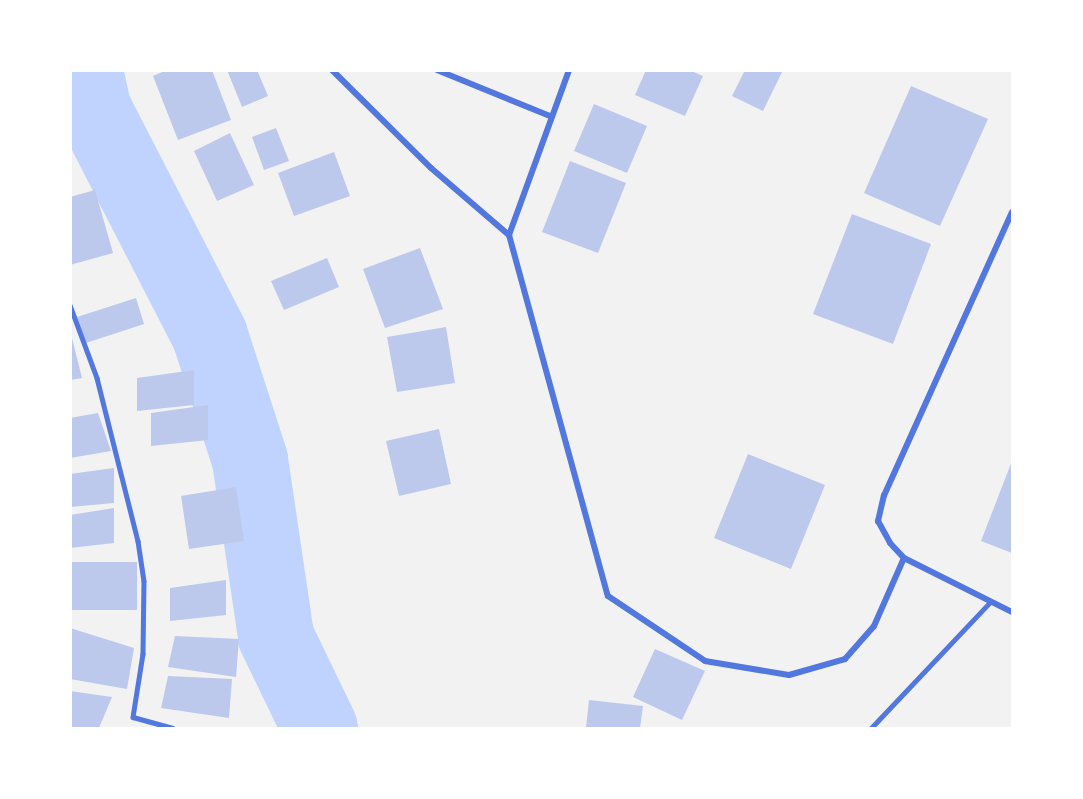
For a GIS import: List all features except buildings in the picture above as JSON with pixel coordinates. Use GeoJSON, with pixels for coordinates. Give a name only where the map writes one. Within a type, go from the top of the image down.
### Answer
{"type":"FeatureCollection","features":[{"type":"Feature","properties":{"kind":"street"},"geometry":{"type":"LineString","coordinates":[[332,70],[431,168],[509,235],[608,596],[705,661],[789,675],[845,659],[874,626],[904,558]]}},
{"type":"Feature","properties":{"kind":"street"},"geometry":{"type":"LineString","coordinates":[[437,70],[550,116]]}},
{"type":"Feature","properties":{"kind":"street"},"geometry":{"type":"LineString","coordinates":[[509,235],[550,116],[569,70]]}},
{"type":"Feature","properties":{"kind":"street"},"geometry":{"type":"LineString","coordinates":[[1012,212],[880,505],[878,521],[890,543],[904,558],[1012,612]]}},
{"type":"Feature","properties":{"kind":"lane"},"geometry":{"type":"LineString","coordinates":[[70,305],[97,378],[138,541],[144,581],[143,654],[133,717],[173,729]]}},
{"type":"Feature","properties":{"kind":"lane"},"geometry":{"type":"LineString","coordinates":[[871,729],[990,602]]}},
{"type":"Feature","properties":{"kind":"waterway"},"geometry":{"type":"LineString","coordinates":[[85,70],[93,108],[210,336],[250,460],[276,637],[320,728]]}}]}
